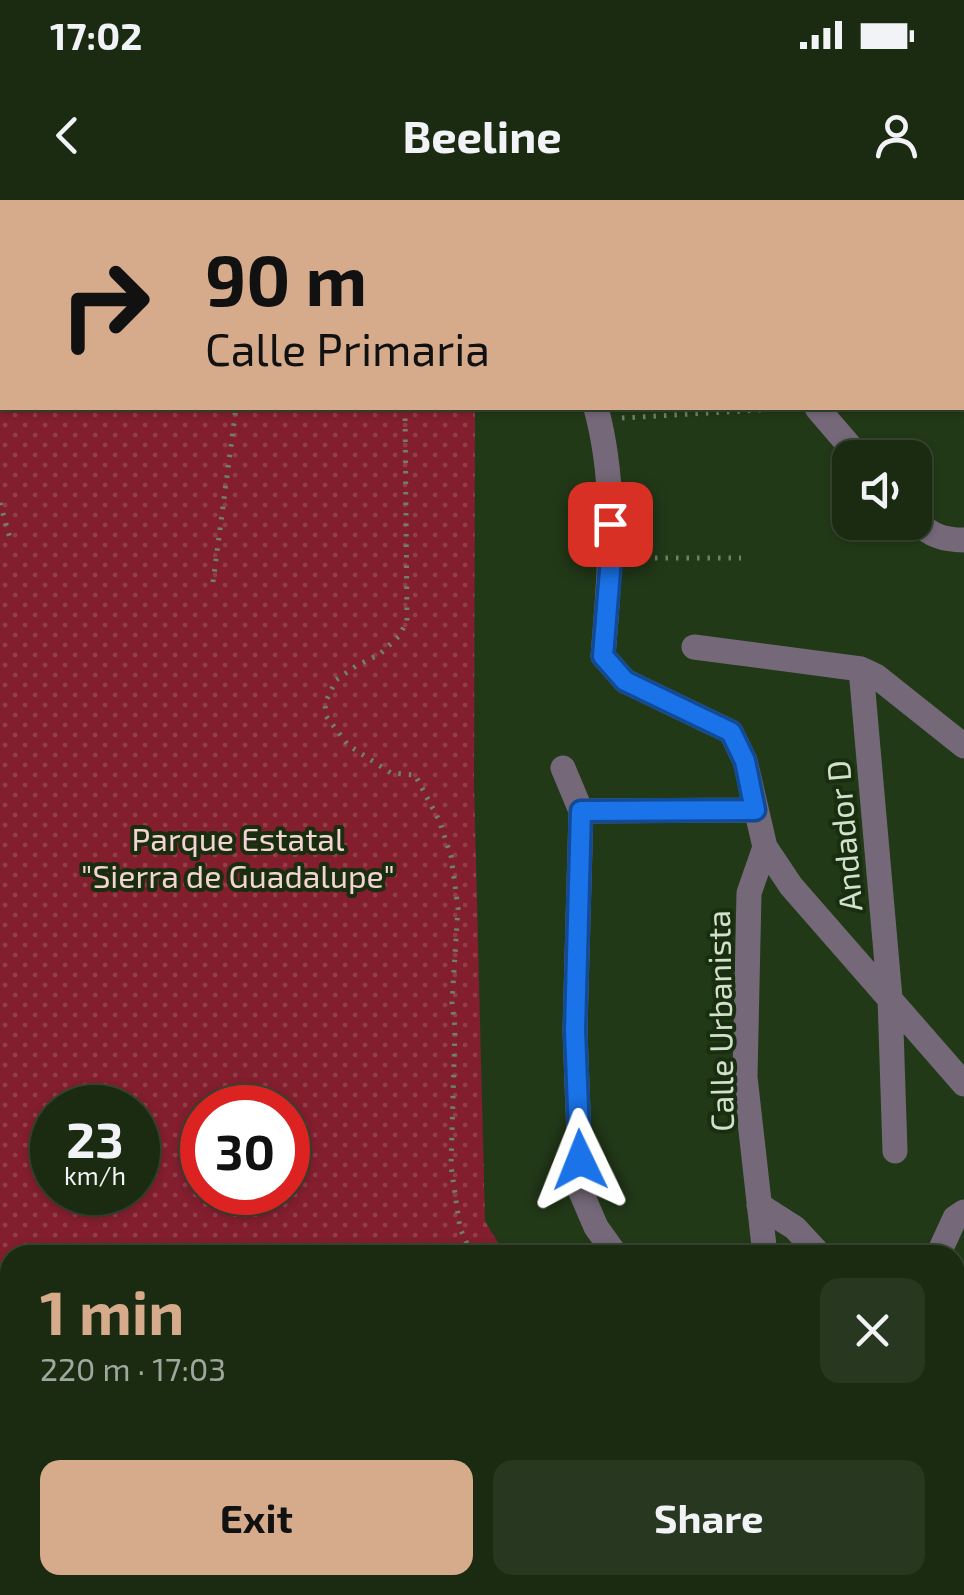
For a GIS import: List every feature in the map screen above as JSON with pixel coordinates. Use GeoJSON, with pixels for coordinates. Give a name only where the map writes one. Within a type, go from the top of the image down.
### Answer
{"type":"FeatureCollection","features":[{"type":"Feature","properties":{"kind":"street"},"geometry":{"type":"LineString","coordinates":[[819,410],[845,440]]}},
{"type":"Feature","properties":{"kind":"street"},"geometry":{"type":"LineString","coordinates":[[598,413],[610,491],[611,558],[603,656],[625,681],[731,732],[745,761],[765,847],[791,886],[964,1084]]}},
{"type":"Feature","properties":{"kind":"street"},"geometry":{"type":"LineString","coordinates":[[932,532],[948,540],[964,540]]}},
{"type":"Feature","properties":{"kind":"street"},"geometry":{"type":"LineString","coordinates":[[694,646],[861,668],[964,746]]}},
{"type":"Feature","properties":{"kind":"street","name":"Andador D"},"geometry":{"type":"LineString","coordinates":[[861,668],[890,998],[895,1151]]}},
{"type":"Feature","properties":{"kind":"street"},"geometry":{"type":"LineString","coordinates":[[563,768],[581,811],[575,1030],[581,1192],[596,1227],[609,1245]]}},
{"type":"Feature","properties":{"kind":"street"},"geometry":{"type":"LineString","coordinates":[[581,811],[755,810]]}},
{"type":"Feature","properties":{"kind":"street","name":"Calle Urbanista"},"geometry":{"type":"LineString","coordinates":[[765,847],[750,893],[745,1077],[765,1245]]}},
{"type":"Feature","properties":{"kind":"street"},"geometry":{"type":"LineString","coordinates":[[759,1205],[795,1228],[811,1245]]}},
{"type":"Feature","properties":{"kind":"street"},"geometry":{"type":"LineString","coordinates":[[944,1245],[961,1219]]}},
{"type":"Feature","properties":{"kind":"path"},"geometry":{"type":"LineString","coordinates":[[213,582],[236,410]]}},
{"type":"Feature","properties":{"kind":"path"},"geometry":{"type":"LineString","coordinates":[[405,410],[407,620],[399,636],[380,654],[336,680],[324,704],[326,716],[348,745],[391,772],[416,776],[439,820],[451,856],[458,908],[452,1002],[456,1028],[451,1166],[460,1228],[468,1245]]}},
{"type":"Feature","properties":{"kind":"path"},"geometry":{"type":"LineString","coordinates":[[598,413],[724,410]]}},
{"type":"Feature","properties":{"kind":"path"},"geometry":{"type":"LineString","coordinates":[[0,503],[10,538]]}},
{"type":"Feature","properties":{"kind":"path"},"geometry":{"type":"LineString","coordinates":[[611,558],[740,558]]}},
{"type":"Feature","properties":{"kind":"green space","name":"Parque Estatal \"Sierra de Guadalupe\""},"geometry":{"type":"Polygon","coordinates":[[[0,410],[475,410],[474,784],[485,1221],[499,1245],[0,1245],[0,410]]]}},
{"type":"Feature","properties":{"kind":"route"},"geometry":{"type":"LineString","coordinates":[[580,1160],[575,1030],[581,811],[755,810],[745,761],[731,732],[625,681],[603,656],[610,524]]}}]}
